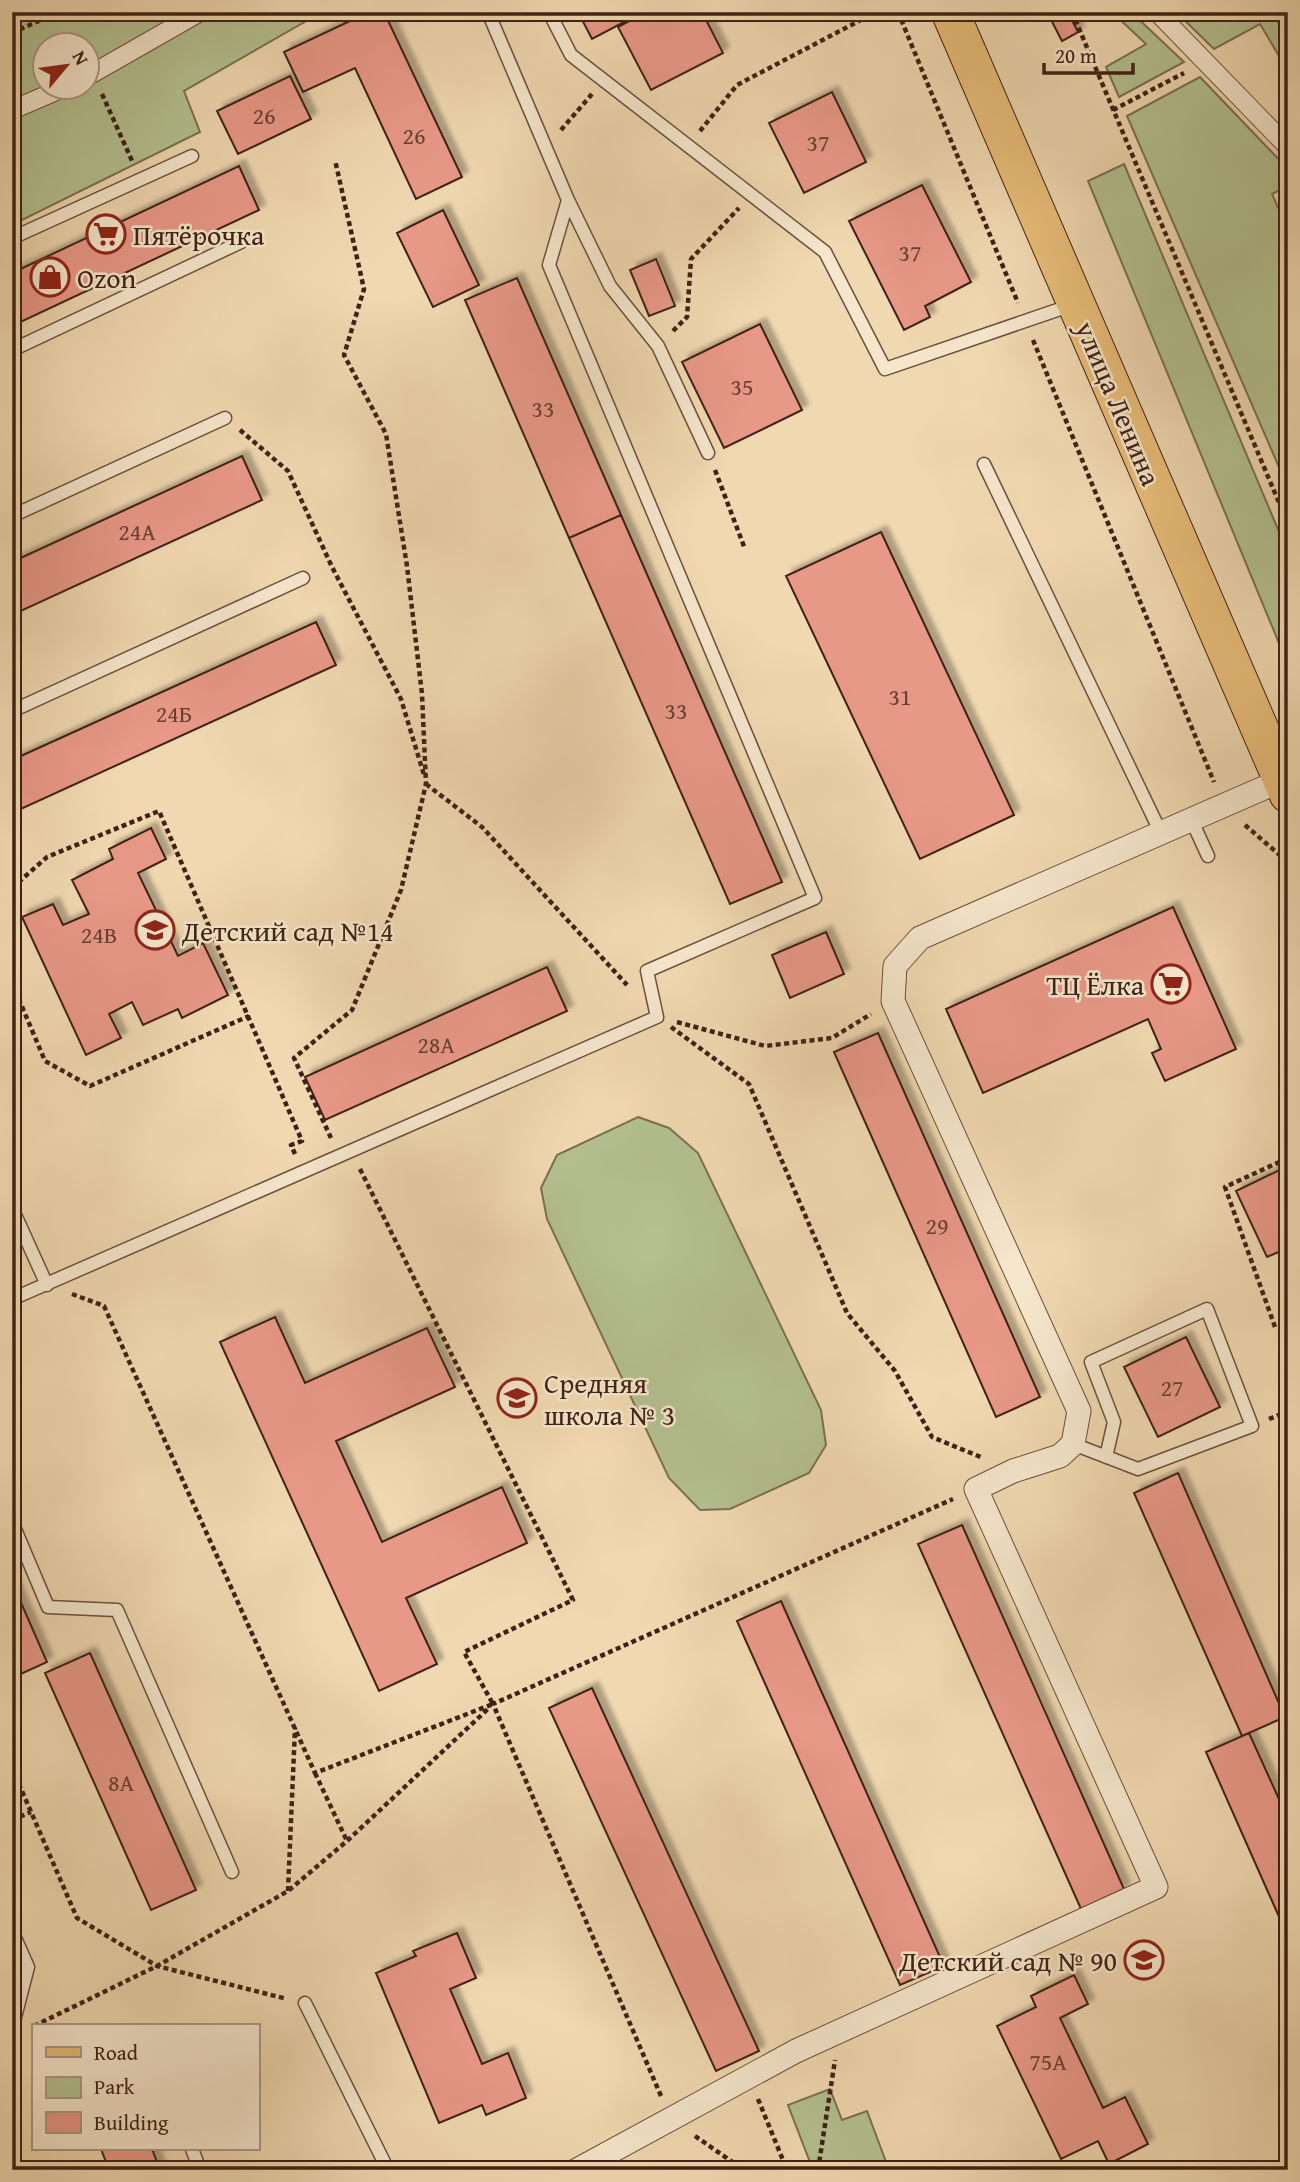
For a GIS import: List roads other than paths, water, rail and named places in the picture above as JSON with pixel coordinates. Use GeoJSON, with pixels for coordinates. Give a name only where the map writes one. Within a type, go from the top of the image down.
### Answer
{"type":"FeatureCollection","features":[{"type":"Feature","properties":{"kind":"main road","name":"улица Ленина"},"geometry":{"type":"LineString","coordinates":[[950,12],[1285,787]]}},
{"type":"Feature","properties":{"kind":"street"},"geometry":{"type":"LineString","coordinates":[[102,68],[200,12]]}},
{"type":"Feature","properties":{"kind":"street"},"geometry":{"type":"LineString","coordinates":[[1157,12],[1288,147]]}},
{"type":"Feature","properties":{"kind":"street"},"geometry":{"type":"LineString","coordinates":[[12,110],[32,101]]}},
{"type":"Feature","properties":{"kind":"street"},"geometry":{"type":"LineString","coordinates":[[577,2170],[839,2031],[1156,1887],[976,1489],[1013,1471],[1060,1456],[1073,1444],[1079,1411],[893,1001],[894,965],[920,938],[1160,831],[1224,806],[1285,787]]}},
{"type":"Feature","properties":{"kind":"lane"},"geometry":{"type":"LineString","coordinates":[[488,12],[568,200],[610,286],[658,346],[708,453]]}},
{"type":"Feature","properties":{"kind":"lane"},"geometry":{"type":"LineString","coordinates":[[549,12],[571,55],[825,252],[885,369],[1076,303]]}},
{"type":"Feature","properties":{"kind":"lane"},"geometry":{"type":"LineString","coordinates":[[12,237],[191,156]]}},
{"type":"Feature","properties":{"kind":"lane"},"geometry":{"type":"LineString","coordinates":[[12,1299],[657,1017],[647,971],[816,898],[550,265],[568,200]]}},
{"type":"Feature","properties":{"kind":"lane"},"geometry":{"type":"LineString","coordinates":[[12,350],[241,242]]}},
{"type":"Feature","properties":{"kind":"lane"},"geometry":{"type":"LineString","coordinates":[[12,516],[225,418]]}},
{"type":"Feature","properties":{"kind":"lane"},"geometry":{"type":"LineString","coordinates":[[984,464],[1160,831]]}},
{"type":"Feature","properties":{"kind":"lane"},"geometry":{"type":"LineString","coordinates":[[12,712],[303,578]]}},
{"type":"Feature","properties":{"kind":"lane"},"geometry":{"type":"LineString","coordinates":[[1191,819],[1208,856]]}},
{"type":"Feature","properties":{"kind":"lane"},"geometry":{"type":"LineString","coordinates":[[12,1208],[47,1285]]}},
{"type":"Feature","properties":{"kind":"lane"},"geometry":{"type":"LineString","coordinates":[[1073,1444],[1106,1457],[1138,1469],[1252,1426],[1207,1309],[1091,1362],[1114,1422],[1106,1457]]}},
{"type":"Feature","properties":{"kind":"lane"},"geometry":{"type":"LineString","coordinates":[[12,1522],[48,1607],[117,1610],[232,1872]]}},
{"type":"Feature","properties":{"kind":"lane"},"geometry":{"type":"LineString","coordinates":[[12,1931],[28,1967],[12,2029]]}},
{"type":"Feature","properties":{"kind":"lane"},"geometry":{"type":"LineString","coordinates":[[305,2003],[388,2170]]}},
{"type":"Feature","properties":{"kind":"lane"},"geometry":{"type":"LineString","coordinates":[[192,2150],[200,2170]]}},
{"type":"Feature","properties":{"kind":"place","name":"Пятёрочка"},"geometry":{"type":"Point","coordinates":[106,234]}},
{"type":"Feature","properties":{"kind":"place","name":"Ozon"},"geometry":{"type":"Point","coordinates":[50,277]}},
{"type":"Feature","properties":{"kind":"place","name":"Детский сад №14"},"geometry":{"type":"Point","coordinates":[155,930]}},
{"type":"Feature","properties":{"kind":"place","name":"ТЦ Ёлка"},"geometry":{"type":"Point","coordinates":[1171,984]}},
{"type":"Feature","properties":{"kind":"place","name":"Средняя школа № 3"},"geometry":{"type":"Point","coordinates":[517,1398]}},
{"type":"Feature","properties":{"kind":"place","name":"Детский сад № 90"},"geometry":{"type":"Point","coordinates":[1144,1960]}}]}
